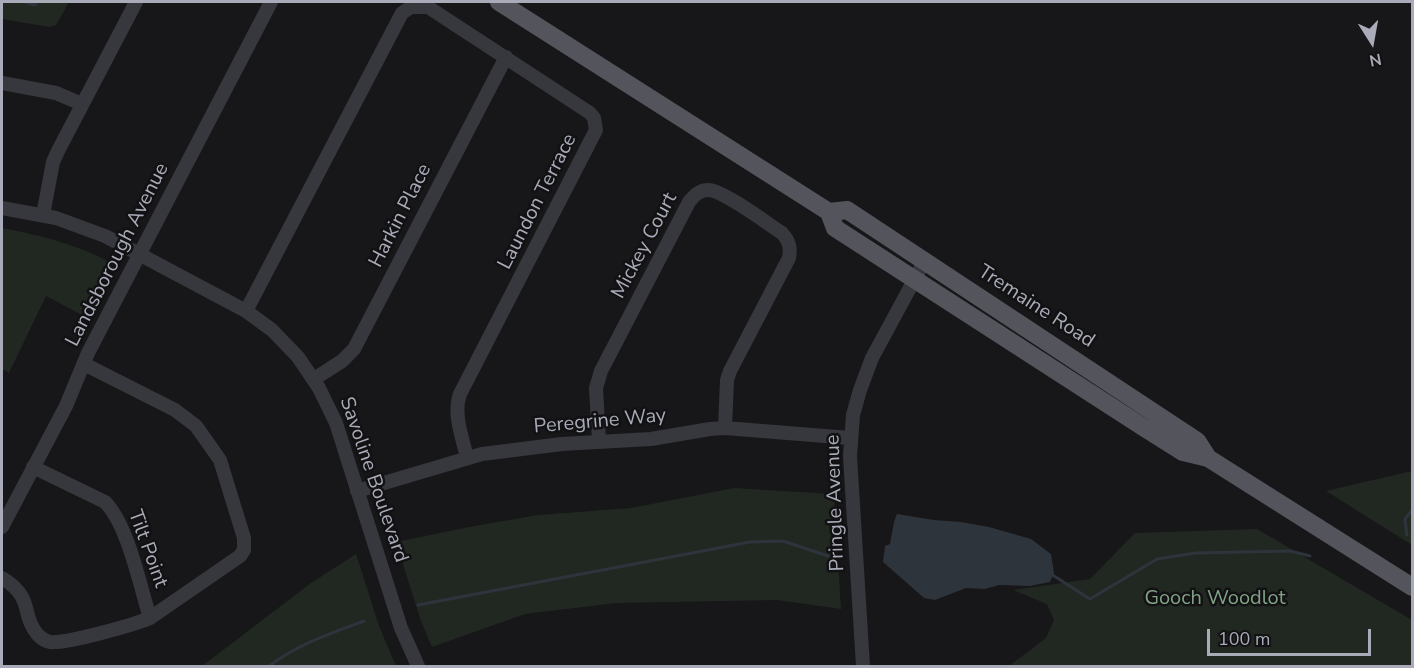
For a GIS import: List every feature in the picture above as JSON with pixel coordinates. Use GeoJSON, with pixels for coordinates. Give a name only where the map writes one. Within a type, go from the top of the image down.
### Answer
{"type":"FeatureCollection","features":[{"type":"Feature","properties":{"kind":"main road","name":"Tremaine Road"},"geometry":{"type":"LineString","coordinates":[[499,2],[829,212],[835,228],[1183,452],[1208,458],[1413,587]]}},
{"type":"Feature","properties":{"kind":"main road","name":"Tremaine Road"},"geometry":{"type":"LineString","coordinates":[[829,212],[847,210],[925,260],[1197,441],[1208,458]]}},
{"type":"Feature","properties":{"kind":"street"},"geometry":{"type":"LineString","coordinates":[[43,215],[53,162],[136,2]]}},
{"type":"Feature","properties":{"kind":"street","name":"Landsborough Avenue"},"geometry":{"type":"LineString","coordinates":[[2,527],[271,2]]}},
{"type":"Feature","properties":{"kind":"street","name":"Laundon Terrace"},"geometry":{"type":"LineString","coordinates":[[246,311],[402,13],[411,7],[428,7],[506,57],[590,113],[594,118],[596,130],[460,393],[457,406],[466,457]]}},
{"type":"Feature","properties":{"kind":"street","name":"Harkin Place"},"geometry":{"type":"LineString","coordinates":[[314,379],[342,361],[354,349],[506,57]]}},
{"type":"Feature","properties":{"kind":"street"},"geometry":{"type":"LineString","coordinates":[[2,83],[56,93],[82,104]]}},
{"type":"Feature","properties":{"kind":"street","name":"Mickey Court"},"geometry":{"type":"LineString","coordinates":[[599,441],[597,388],[601,371],[689,202],[699,192],[710,190],[723,195],[782,233],[790,248],[787,262],[730,371],[725,428]]}},
{"type":"Feature","properties":{"kind":"street","name":"Savoline Boulevard"},"geometry":{"type":"LineString","coordinates":[[2,208],[43,215],[88,229],[140,254],[246,311],[272,330],[286,345],[314,379],[336,423],[401,628],[418,666]]}},
{"type":"Feature","properties":{"kind":"street","name":"Pringle Avenue"},"geometry":{"type":"LineString","coordinates":[[863,666],[850,438],[856,401],[865,374],[925,260]]}},
{"type":"Feature","properties":{"kind":"street"},"geometry":{"type":"LineString","coordinates":[[2,578],[16,588],[23,597],[37,634],[50,642],[134,625],[150,618],[240,556],[244,550],[244,538],[219,460],[196,426],[175,410],[84,364]]}},
{"type":"Feature","properties":{"kind":"street","name":"Peregrine Way"},"geometry":{"type":"LineString","coordinates":[[357,491],[466,457],[562,444],[651,440],[725,428],[850,438]]}},
{"type":"Feature","properties":{"kind":"street","name":"Tilt Point"},"geometry":{"type":"LineString","coordinates":[[33,467],[105,502],[113,510],[124,533],[150,618]]}},
{"type":"Feature","properties":{"kind":"green space"},"geometry":{"type":"Polygon","coordinates":[[[2,2],[69,2],[56,25],[50,27],[2,19],[2,2]]]}},
{"type":"Feature","properties":{"kind":"green space"},"geometry":{"type":"Polygon","coordinates":[[[2,228],[59,242],[114,264],[86,317],[46,296],[9,373],[2,369],[2,228]]]}},
{"type":"Feature","properties":{"kind":"green space"},"geometry":{"type":"Polygon","coordinates":[[[1412,471],[1412,545],[1326,491],[1412,471]]]}},
{"type":"Feature","properties":{"kind":"green space"},"geometry":{"type":"Polygon","coordinates":[[[734,488],[834,494],[841,609],[777,600],[616,603],[525,614],[432,647],[421,621],[396,542],[538,515],[631,508],[734,488]]]}},
{"type":"Feature","properties":{"kind":"green space","name":"Gooch Woodlot"},"geometry":{"type":"Polygon","coordinates":[[[1257,529],[1412,620],[1411,666],[1009,666],[1046,638],[1054,620],[1047,604],[1013,590],[1090,579],[1135,533],[1257,529]]]}},
{"type":"Feature","properties":{"kind":"green space"},"geometry":{"type":"Polygon","coordinates":[[[356,554],[379,626],[396,666],[202,666],[311,583],[356,554]]]}},
{"type":"Feature","properties":{"kind":"shaded area"},"geometry":{"type":"Polygon","coordinates":[[[897,514],[989,527],[1031,539],[1051,554],[1054,573],[1050,582],[1030,586],[999,585],[985,589],[966,588],[935,600],[924,598],[883,562],[885,546],[890,544],[897,514]]]}},
{"type":"Feature","properties":{"kind":"waterway"},"geometry":{"type":"LineString","coordinates":[[25,2],[35,5],[37,2]]}},
{"type":"Feature","properties":{"kind":"waterway"},"geometry":{"type":"LineString","coordinates":[[1407,535],[1405,519],[1412,510]]}},
{"type":"Feature","properties":{"kind":"waterway"},"geometry":{"type":"LineString","coordinates":[[418,605],[750,542],[783,541],[828,556]]}},
{"type":"Feature","properties":{"kind":"waterway"},"geometry":{"type":"LineString","coordinates":[[1051,574],[1090,599],[1157,559],[1196,553],[1290,551],[1310,556]]}},
{"type":"Feature","properties":{"kind":"waterway"},"geometry":{"type":"LineString","coordinates":[[269,666],[326,635],[364,621]]}}]}
